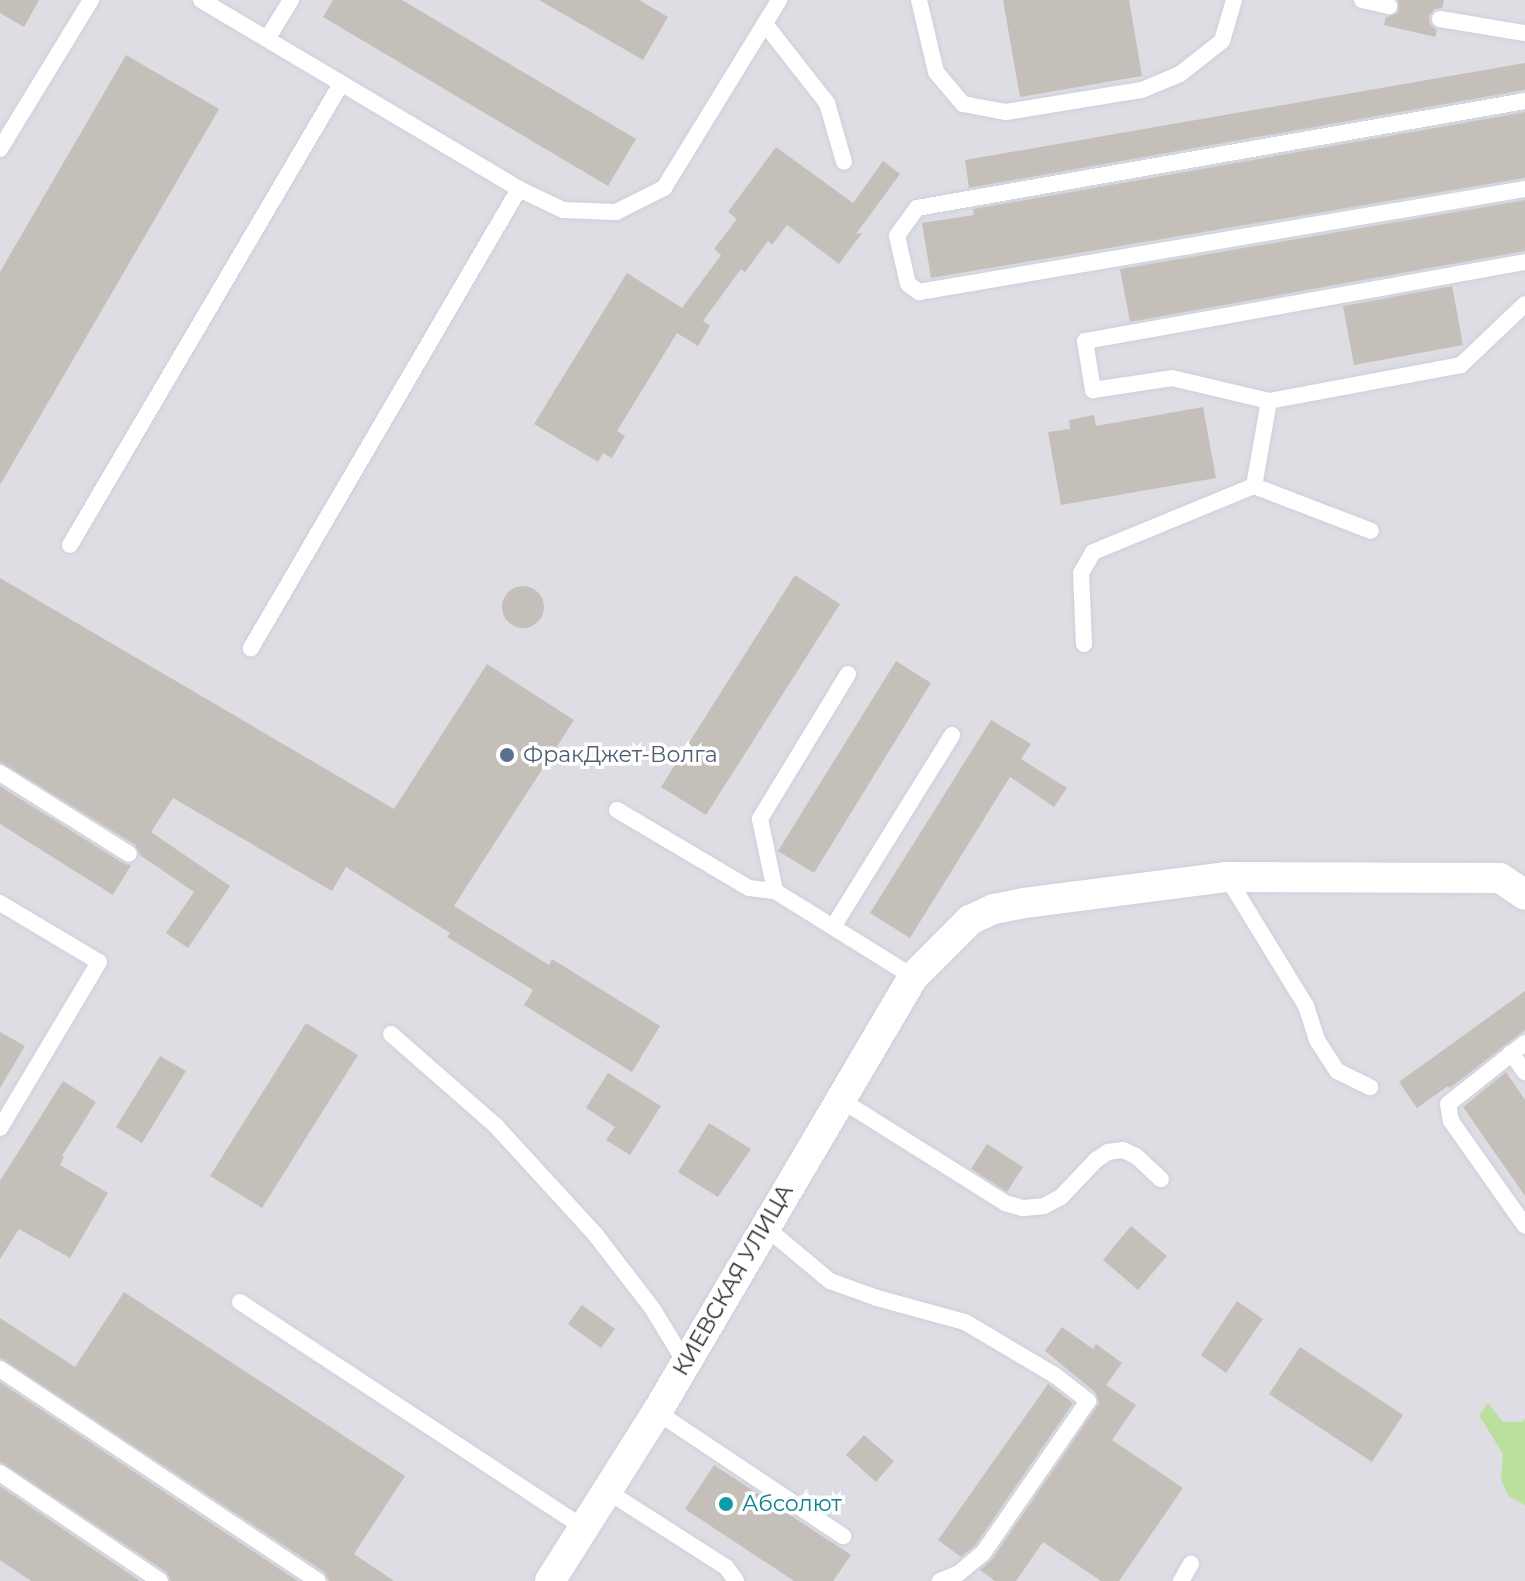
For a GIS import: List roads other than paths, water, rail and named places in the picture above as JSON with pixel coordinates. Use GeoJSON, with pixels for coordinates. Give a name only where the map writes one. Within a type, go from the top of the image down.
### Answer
{"type":"FeatureCollection","features":[{"type":"Feature","properties":{"kind":"street","name":"КИЕВСКАЯ УЛИЦА"},"geometry":{"type":"LineString","coordinates":[[550,1581],[657,1412],[913,977],[970,920],[994,909],[1191,878],[1500,878],[1524,891]]}},
{"type":"Feature","properties":{"kind":"lane"},"geometry":{"type":"LineString","coordinates":[[0,149],[91,0]]}},
{"type":"Feature","properties":{"kind":"lane"},"geometry":{"type":"LineString","coordinates":[[201,0],[519,189],[563,210],[616,212],[664,188],[779,0]]}},
{"type":"Feature","properties":{"kind":"lane"},"geometry":{"type":"LineString","coordinates":[[267,39],[291,0]]}},
{"type":"Feature","properties":{"kind":"lane"},"geometry":{"type":"LineString","coordinates":[[919,0],[936,72],[963,104],[1006,112],[1142,90],[1180,74],[1222,41],[1234,0]]}},
{"type":"Feature","properties":{"kind":"lane"},"geometry":{"type":"LineString","coordinates":[[1362,0],[1389,6]]}},
{"type":"Feature","properties":{"kind":"lane"},"geometry":{"type":"LineString","coordinates":[[1440,19],[1525,33]]}},
{"type":"Feature","properties":{"kind":"lane"},"geometry":{"type":"LineString","coordinates":[[765,24],[827,103],[844,162]]}},
{"type":"Feature","properties":{"kind":"lane"},"geometry":{"type":"LineString","coordinates":[[70,545],[341,84]]}},
{"type":"Feature","properties":{"kind":"lane"},"geometry":{"type":"LineString","coordinates":[[1525,101],[917,208],[897,236],[908,284],[919,292],[1525,189]]}},
{"type":"Feature","properties":{"kind":"lane"},"geometry":{"type":"LineString","coordinates":[[251,648],[519,189]]}},
{"type":"Feature","properties":{"kind":"lane"},"geometry":{"type":"LineString","coordinates":[[1525,262],[1085,341],[1093,390],[1172,378],[1269,401],[1461,365],[1525,304]]}},
{"type":"Feature","properties":{"kind":"lane"},"geometry":{"type":"LineString","coordinates":[[1254,486],[1269,401]]}},
{"type":"Feature","properties":{"kind":"lane"},"geometry":{"type":"LineString","coordinates":[[1084,644],[1081,573],[1093,552],[1254,486],[1371,531]]}},
{"type":"Feature","properties":{"kind":"lane"},"geometry":{"type":"LineString","coordinates":[[775,891],[760,819],[848,674]]}},
{"type":"Feature","properties":{"kind":"lane"},"geometry":{"type":"LineString","coordinates":[[833,927],[952,735]]}},
{"type":"Feature","properties":{"kind":"lane"},"geometry":{"type":"LineString","coordinates":[[0,773],[129,854]]}},
{"type":"Feature","properties":{"kind":"lane"},"geometry":{"type":"LineString","coordinates":[[617,810],[749,888],[775,891],[913,977]]}},
{"type":"Feature","properties":{"kind":"lane"},"geometry":{"type":"LineString","coordinates":[[1227,877],[1306,1006],[1317,1040],[1337,1071],[1370,1087]]}},
{"type":"Feature","properties":{"kind":"lane"},"geometry":{"type":"LineString","coordinates":[[0,903],[99,962],[0,1128]]}},
{"type":"Feature","properties":{"kind":"lane"},"geometry":{"type":"LineString","coordinates":[[391,1034],[496,1126],[595,1234],[652,1308],[685,1362]]}},
{"type":"Feature","properties":{"kind":"lane"},"geometry":{"type":"LineString","coordinates":[[1525,1072],[1518,1048],[1448,1104],[1451,1121],[1525,1226]]}},
{"type":"Feature","properties":{"kind":"lane"},"geometry":{"type":"LineString","coordinates":[[841,1100],[1005,1203],[1023,1208],[1044,1206],[1061,1197],[1096,1160],[1108,1152],[1123,1150],[1136,1156],[1161,1179]]}},
{"type":"Feature","properties":{"kind":"lane"},"geometry":{"type":"LineString","coordinates":[[764,1226],[830,1281],[877,1298],[965,1322],[1056,1376],[1088,1401],[983,1553],[959,1573],[940,1581]]}},
{"type":"Feature","properties":{"kind":"lane"},"geometry":{"type":"LineString","coordinates":[[240,1302],[584,1528]]}},
{"type":"Feature","properties":{"kind":"lane"},"geometry":{"type":"LineString","coordinates":[[0,1369],[318,1581]]}},
{"type":"Feature","properties":{"kind":"lane"},"geometry":{"type":"LineString","coordinates":[[657,1412],[843,1536]]}},
{"type":"Feature","properties":{"kind":"lane"},"geometry":{"type":"LineString","coordinates":[[0,1473],[160,1581]]}},
{"type":"Feature","properties":{"kind":"lane"},"geometry":{"type":"LineString","coordinates":[[607,1491],[726,1567],[736,1581]]}},
{"type":"Feature","properties":{"kind":"lane"},"geometry":{"type":"LineString","coordinates":[[1181,1581],[1191,1564]]}},
{"type":"Feature","properties":{"kind":"place","name":"ФракДжет-Волга"},"geometry":{"type":"Point","coordinates":[507,755]}},
{"type":"Feature","properties":{"kind":"place","name":"Абсолют"},"geometry":{"type":"Point","coordinates":[726,1504]}}]}
